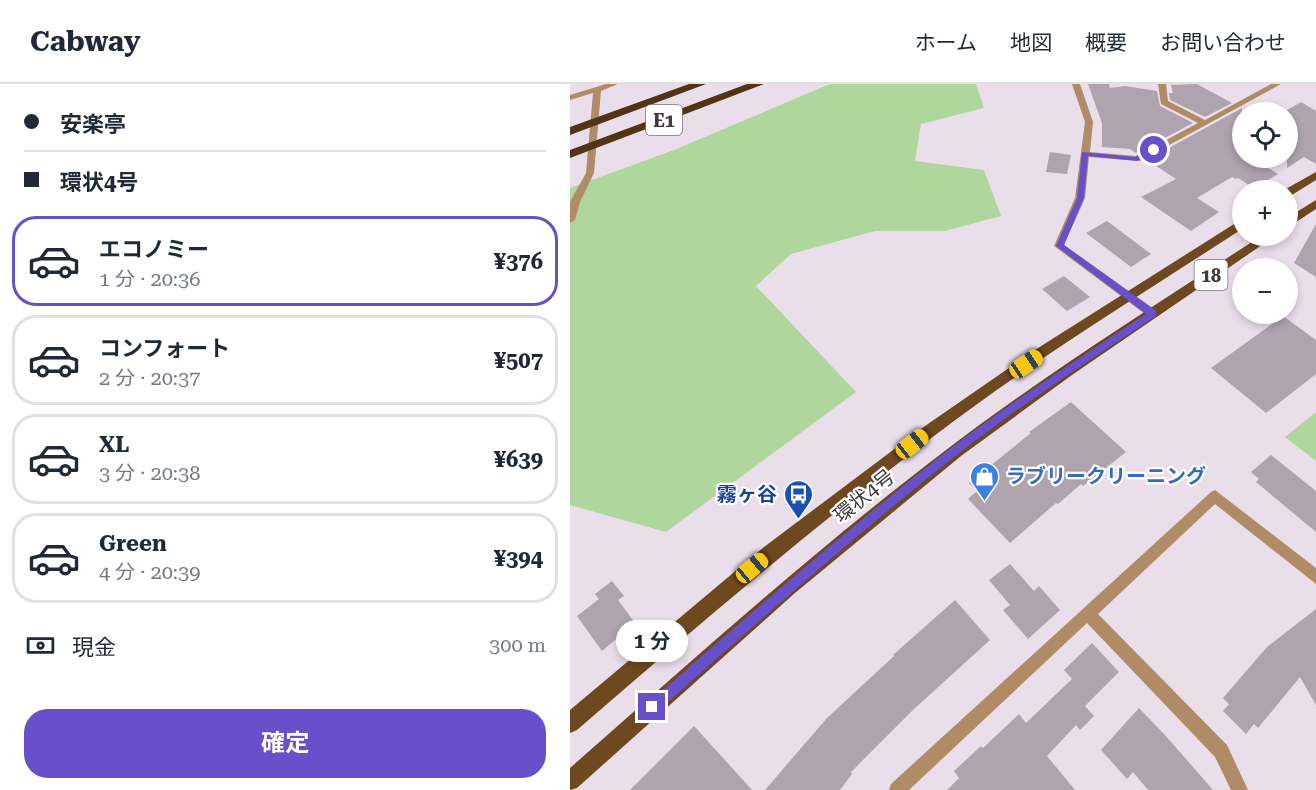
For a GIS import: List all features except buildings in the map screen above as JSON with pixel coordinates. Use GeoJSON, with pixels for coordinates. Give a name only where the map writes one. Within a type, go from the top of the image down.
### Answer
{"type":"FeatureCollection","features":[{"type":"Feature","properties":{"kind":"highway","name":"E1"},"geometry":{"type":"LineString","coordinates":[[570,131],[700,84]]}},
{"type":"Feature","properties":{"kind":"highway","name":"E1"},"geometry":{"type":"LineString","coordinates":[[570,154],[758,84]]}},
{"type":"Feature","properties":{"kind":"main road"},"geometry":{"type":"LineString","coordinates":[[1298,187],[1316,175]]}},
{"type":"Feature","properties":{"kind":"main road"},"geometry":{"type":"LineString","coordinates":[[1298,216],[1316,204]]}},
{"type":"Feature","properties":{"kind":"main road","name":"環状4号"},"geometry":{"type":"LineString","coordinates":[[570,723],[770,553],[930,430],[1232,229]]}},
{"type":"Feature","properties":{"kind":"main road","name":"環状4号"},"geometry":{"type":"LineString","coordinates":[[570,780],[789,587],[956,451],[1066,371],[1254,246]]}},
{"type":"Feature","properties":{"kind":"street"},"geometry":{"type":"LineString","coordinates":[[570,98],[598,93],[614,84]]}},
{"type":"Feature","properties":{"kind":"street"},"geometry":{"type":"LineString","coordinates":[[1076,84],[1089,122],[1080,198],[1059,246],[1153,314]]}},
{"type":"Feature","properties":{"kind":"street"},"geometry":{"type":"LineString","coordinates":[[1162,84],[1164,102],[1205,123]]}},
{"type":"Feature","properties":{"kind":"street"},"geometry":{"type":"LineString","coordinates":[[1084,154],[1137,159],[1277,84]]}},
{"type":"Feature","properties":{"kind":"street"},"geometry":{"type":"LineString","coordinates":[[570,220],[575,202],[590,173],[598,93]]}},
{"type":"Feature","properties":{"kind":"street"},"geometry":{"type":"LineString","coordinates":[[900,789],[1215,496],[1316,578]]}},
{"type":"Feature","properties":{"kind":"street"},"geometry":{"type":"LineString","coordinates":[[1088,613],[1221,751],[1240,790]]}},
{"type":"Feature","properties":{"kind":"green space"},"geometry":{"type":"Polygon","coordinates":[[[830,84],[976,84],[984,108],[921,124],[915,161],[984,170],[1001,216],[945,231],[875,231],[791,254],[756,286],[856,392],[666,532],[570,505],[570,188],[674,150],[830,84]]]}},
{"type":"Feature","properties":{"kind":"green space"},"geometry":{"type":"Polygon","coordinates":[[[1316,412],[1316,461],[1285,437],[1316,412]]]}},
{"type":"Feature","properties":{"kind":"place","name":"ラブリークリーニング"},"geometry":{"type":"Point","coordinates":[985,502]}},
{"type":"Feature","properties":{"kind":"place","name":"霧ヶ谷"},"geometry":{"type":"Point","coordinates":[798,520]}},
{"type":"Feature","properties":{"kind":"route"},"geometry":{"type":"LineString","coordinates":[[652,707],[789,587],[956,451],[1066,371],[1153,314],[1059,246],[1080,198],[1084,154],[1137,159],[1154,150]]}}]}
